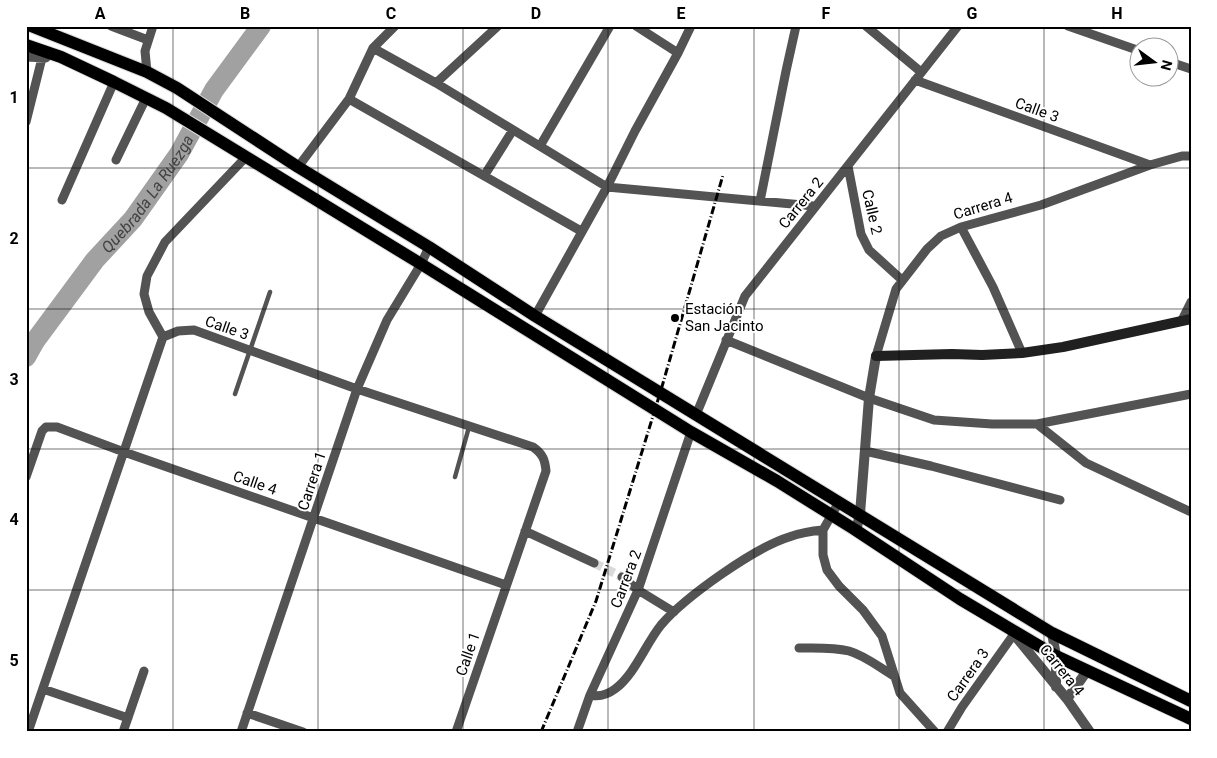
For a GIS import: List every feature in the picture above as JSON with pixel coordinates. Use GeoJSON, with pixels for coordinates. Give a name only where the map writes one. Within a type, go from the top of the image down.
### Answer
{"type":"FeatureCollection","features":[{"type":"Feature","properties":{"kind":"main road"},"geometry":{"type":"LineString","coordinates":[[31,26],[147,72],[177,88],[298,167],[429,247],[535,316],[1052,633],[1191,700]]}},
{"type":"Feature","properties":{"kind":"main road"},"geometry":{"type":"LineString","coordinates":[[26,45],[61,58],[166,108],[691,432],[777,481],[1011,631],[1056,656],[1191,719]]}},
{"type":"Feature","properties":{"kind":"main road"},"geometry":{"type":"LineString","coordinates":[[876,356],[1022,353],[1063,347],[1186,320]]}},
{"type":"Feature","properties":{"kind":"street"},"geometry":{"type":"LineString","coordinates":[[111,26],[148,40]]}},
{"type":"Feature","properties":{"kind":"street"},"geometry":{"type":"LineString","coordinates":[[147,72],[145,51],[153,26]]}},
{"type":"Feature","properties":{"kind":"street"},"geometry":{"type":"LineString","coordinates":[[298,167],[350,99],[373,48],[394,26]]}},
{"type":"Feature","properties":{"kind":"street"},"geometry":{"type":"LineString","coordinates":[[436,84],[498,26]]}},
{"type":"Feature","properties":{"kind":"street"},"geometry":{"type":"LineString","coordinates":[[540,146],[610,26]]}},
{"type":"Feature","properties":{"kind":"street"},"geometry":{"type":"LineString","coordinates":[[636,26],[678,54]]}},
{"type":"Feature","properties":{"kind":"street"},"geometry":{"type":"LineString","coordinates":[[535,316],[607,187],[691,26]]}},
{"type":"Feature","properties":{"kind":"street"},"geometry":{"type":"LineString","coordinates":[[760,201],[796,26]]}},
{"type":"Feature","properties":{"kind":"street"},"geometry":{"type":"LineString","coordinates":[[866,26],[921,72]]}},
{"type":"Feature","properties":{"kind":"street","name":"Carrera 2"},"geometry":{"type":"LineString","coordinates":[[696,415],[745,296],[814,206],[848,166],[958,26]]}},
{"type":"Feature","properties":{"kind":"street"},"geometry":{"type":"LineString","coordinates":[[1068,26],[1130,48]]}},
{"type":"Feature","properties":{"kind":"street"},"geometry":{"type":"LineString","coordinates":[[373,48],[607,187],[814,206]]}},
{"type":"Feature","properties":{"kind":"street"},"geometry":{"type":"LineString","coordinates":[[26,57],[61,58]]}},
{"type":"Feature","properties":{"kind":"street"},"geometry":{"type":"LineString","coordinates":[[26,122],[42,58]]}},
{"type":"Feature","properties":{"kind":"street","name":"Calle 3"},"geometry":{"type":"LineString","coordinates":[[915,80],[1150,165]]}},
{"type":"Feature","properties":{"kind":"street"},"geometry":{"type":"LineString","coordinates":[[62,200],[114,82]]}},
{"type":"Feature","properties":{"kind":"street"},"geometry":{"type":"LineString","coordinates":[[116,160],[146,98]]}},
{"type":"Feature","properties":{"kind":"street"},"geometry":{"type":"LineString","coordinates":[[350,99],[581,231]]}},
{"type":"Feature","properties":{"kind":"street"},"geometry":{"type":"LineString","coordinates":[[484,176],[513,130]]}},
{"type":"Feature","properties":{"kind":"street","name":"Carrera 4"},"geometry":{"type":"LineString","coordinates":[[856,531],[860,514],[869,398],[876,356],[896,289],[927,249],[941,236],[961,227],[1041,206],[1150,165],[1182,156],[1191,156]]}},
{"type":"Feature","properties":{"kind":"street"},"geometry":{"type":"LineString","coordinates":[[28,732],[163,337],[149,312],[144,294],[147,276],[165,242],[246,157]]}},
{"type":"Feature","properties":{"kind":"street","name":"Calle 2"},"geometry":{"type":"LineString","coordinates":[[848,166],[860,234],[869,250],[902,280]]}},
{"type":"Feature","properties":{"kind":"street"},"geometry":{"type":"LineString","coordinates":[[961,227],[993,287],[1022,353]]}},
{"type":"Feature","properties":{"kind":"street","name":"Carrera 1"},"geometry":{"type":"LineString","coordinates":[[241,732],[357,388],[387,320],[421,264],[429,247]]}},
{"type":"Feature","properties":{"kind":"street"},"geometry":{"type":"LineString","coordinates":[[1186,320],[1191,302]]}},
{"type":"Feature","properties":{"kind":"street","name":"Calle 3"},"geometry":{"type":"LineString","coordinates":[[163,337],[178,331],[194,330],[469,427],[533,447],[542,453],[546,472],[506,585]]}},
{"type":"Feature","properties":{"kind":"street"},"geometry":{"type":"LineString","coordinates":[[726,340],[869,398],[934,420],[992,424],[1038,424],[1191,394]]}},
{"type":"Feature","properties":{"kind":"street"},"geometry":{"type":"LineString","coordinates":[[1038,424],[1086,464],[1191,512]]}},
{"type":"Feature","properties":{"kind":"street","name":"Calle 4"},"geometry":{"type":"LineString","coordinates":[[26,477],[40,437],[46,427],[57,427],[506,585]]}},
{"type":"Feature","properties":{"kind":"street","name":"Carrera 2"},"geometry":{"type":"LineString","coordinates":[[577,732],[590,696],[638,590],[691,432]]}},
{"type":"Feature","properties":{"kind":"street"},"geometry":{"type":"LineString","coordinates":[[865,451],[931,466],[1060,500]]}},
{"type":"Feature","properties":{"kind":"street"},"geometry":{"type":"LineString","coordinates":[[840,502],[823,530],[822,555],[827,570],[863,610],[882,636],[900,693],[935,732]]}},
{"type":"Feature","properties":{"kind":"street"},"geometry":{"type":"LineString","coordinates":[[590,696],[600,697],[614,690],[630,674],[644,648],[674,612],[726,572],[765,548],[789,537],[823,530]]}},
{"type":"Feature","properties":{"kind":"street"},"geometry":{"type":"LineString","coordinates":[[525,531],[594,563]]}},
{"type":"Feature","properties":{"kind":"street"},"geometry":{"type":"LineString","coordinates":[[622,577],[638,590],[674,612]]}},
{"type":"Feature","properties":{"kind":"street","name":"Calle 1"},"geometry":{"type":"LineString","coordinates":[[456,732],[506,585]]}},
{"type":"Feature","properties":{"kind":"street","name":"Carrera 4"},"geometry":{"type":"LineString","coordinates":[[1011,631],[1067,699],[1090,732]]}},
{"type":"Feature","properties":{"kind":"street","name":"Carrera 3"},"geometry":{"type":"LineString","coordinates":[[947,732],[1011,631]]}},
{"type":"Feature","properties":{"kind":"street"},"geometry":{"type":"LineString","coordinates":[[1052,633],[1056,656],[1056,687]]}},
{"type":"Feature","properties":{"kind":"street"},"geometry":{"type":"LineString","coordinates":[[798,648],[836,648],[851,652],[865,658],[894,676]]}},
{"type":"Feature","properties":{"kind":"street"},"geometry":{"type":"LineString","coordinates":[[1067,699],[1087,670]]}},
{"type":"Feature","properties":{"kind":"street"},"geometry":{"type":"LineString","coordinates":[[123,732],[144,671]]}},
{"type":"Feature","properties":{"kind":"street"},"geometry":{"type":"LineString","coordinates":[[43,689],[128,718]]}},
{"type":"Feature","properties":{"kind":"street"},"geometry":{"type":"LineString","coordinates":[[247,713],[286,729],[304,732]]}},
{"type":"Feature","properties":{"kind":"lane"},"geometry":{"type":"LineString","coordinates":[[235,394],[270,292]]}},
{"type":"Feature","properties":{"kind":"lane"},"geometry":{"type":"LineString","coordinates":[[454,476],[469,427]]}},
{"type":"Feature","properties":{"kind":"waterway","name":"Quebrada La Ruezga"},"geometry":{"type":"LineString","coordinates":[[26,357],[35,341],[95,260],[133,219],[179,154],[214,90],[261,26]]}},
{"type":"Feature","properties":{"kind":"tunnel"},"geometry":{"type":"LineString","coordinates":[[594,563],[622,577]]}},
{"type":"Feature","properties":{"kind":"railway"},"geometry":{"type":"LineString","coordinates":[[541,732],[596,601],[661,390],[723,175]]}},
{"type":"Feature","properties":{"kind":"place","name":"Estación San Jacinto"},"geometry":{"type":"Point","coordinates":[675,318]}}]}
